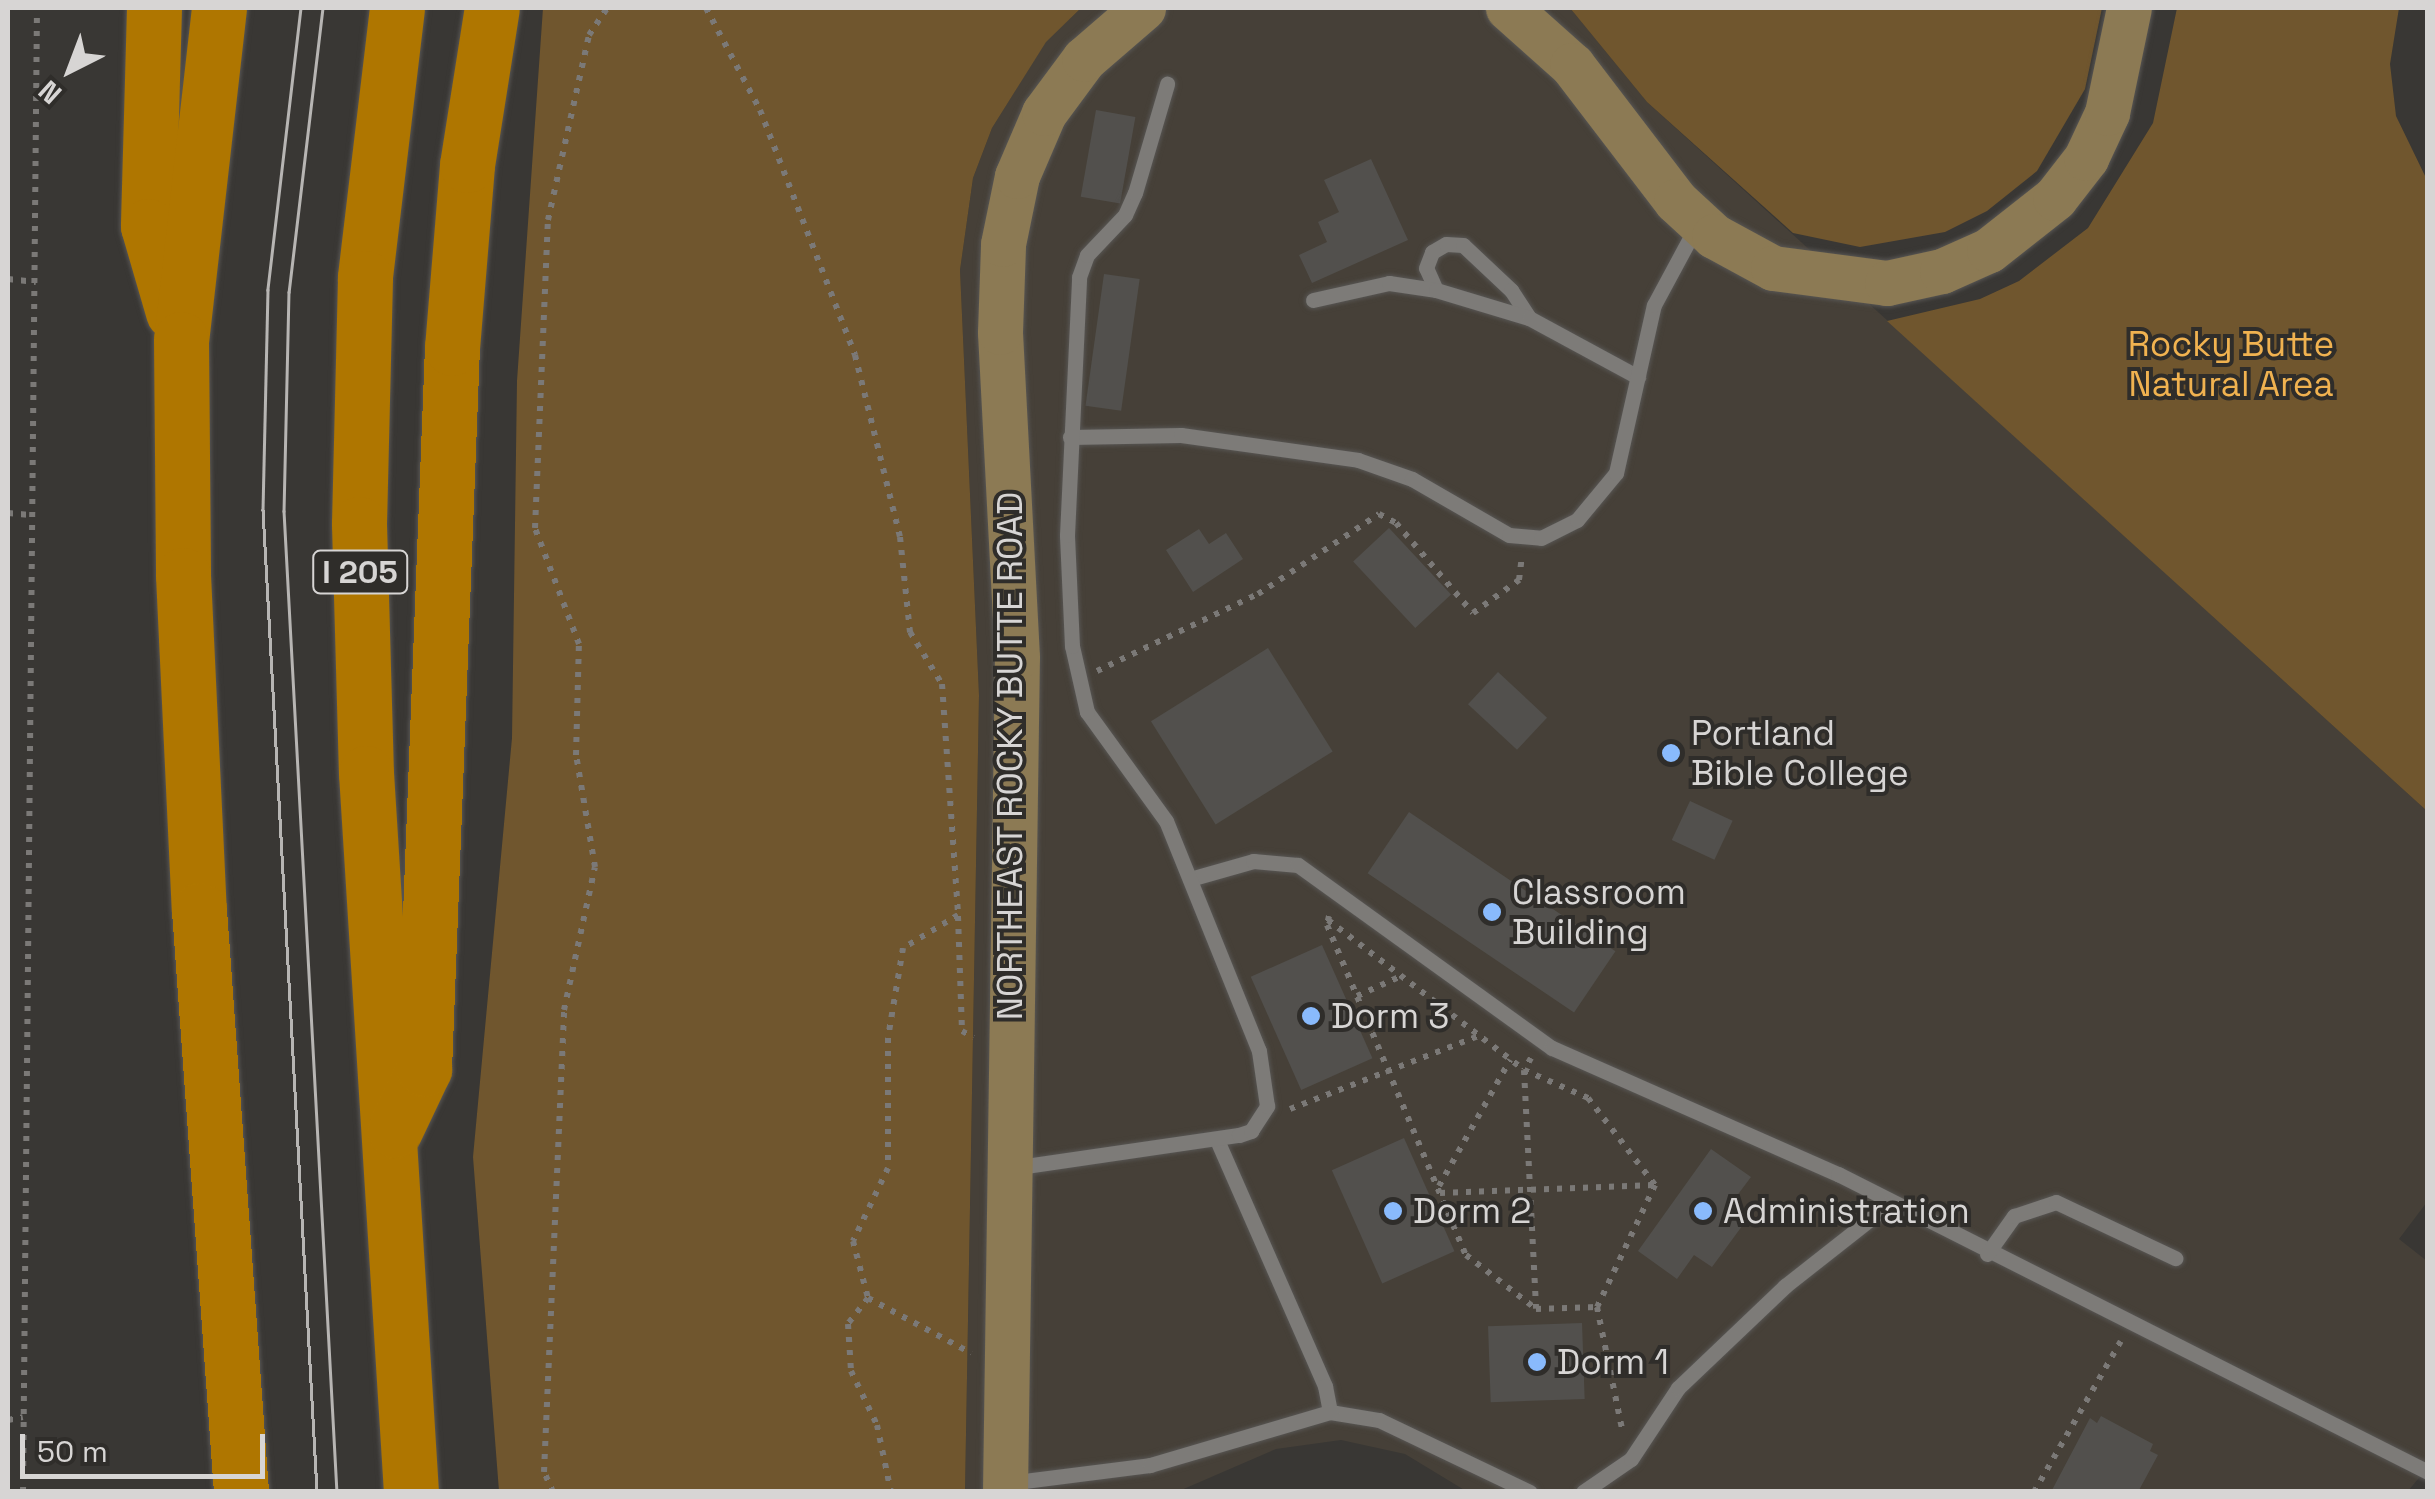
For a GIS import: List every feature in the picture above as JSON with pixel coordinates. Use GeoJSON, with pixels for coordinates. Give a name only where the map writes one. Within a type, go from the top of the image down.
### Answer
{"type":"FeatureCollection","features":[{"type":"Feature","properties":{"kind":"highway"},"geometry":{"type":"LineString","coordinates":[[154,8],[148,226],[181,339]]}},
{"type":"Feature","properties":{"kind":"highway"},"geometry":{"type":"LineString","coordinates":[[219,8],[181,339],[183,575],[199,910],[242,1492]]}},
{"type":"Feature","properties":{"kind":"highway","name":"I 205"},"geometry":{"type":"LineString","coordinates":[[397,8],[363,307],[359,524],[366,772],[392,1138],[411,1492]]}},
{"type":"Feature","properties":{"kind":"highway"},"geometry":{"type":"LineString","coordinates":[[392,1138],[424,1070],[452,348],[467,165],[492,8]]}},
{"type":"Feature","properties":{"kind":"street","name":"NORTHEAST ROCKY BUTTE ROAD"},"geometry":{"type":"LineString","coordinates":[[1005,1487],[1017,657],[1000,332],[1003,244],[1016,176],[1044,112],[1084,58],[1143,8]]}},
{"type":"Feature","properties":{"kind":"street"},"geometry":{"type":"LineString","coordinates":[[1508,8],[1572,65],[1699,222],[1749,257],[1832,280],[1887,284],[1967,260],[2033,220],[2086,158],[2115,86],[2130,8]]}},
{"type":"Feature","properties":{"kind":"lane"},"geometry":{"type":"LineString","coordinates":[[1011,1168],[1217,1140],[1251,1131],[1267,1106],[1258,1051],[1166,821],[1087,712],[1076,677],[1067,535],[1079,277],[1087,255],[1130,204],[1167,84]]}},
{"type":"Feature","properties":{"kind":"lane"},"geometry":{"type":"LineString","coordinates":[[1070,437],[1182,435],[1358,460],[1412,479],[1524,540],[1577,520],[1607,488],[1626,452],[1654,304],[1675,256],[1699,222]]}},
{"type":"Feature","properties":{"kind":"lane"},"geometry":{"type":"LineString","coordinates":[[1436,290],[1426,268],[1432,252],[1446,244],[1463,245],[1511,290],[1530,318]]}},
{"type":"Feature","properties":{"kind":"lane"},"geometry":{"type":"LineString","coordinates":[[1313,300],[1388,282],[1436,290],[1530,318],[1638,378]]}},
{"type":"Feature","properties":{"kind":"lane"},"geometry":{"type":"LineString","coordinates":[[1190,879],[1253,861],[1298,865],[1540,1041],[1838,1174],[1888,1205],[2428,1472]]}},
{"type":"Feature","properties":{"kind":"lane"},"geometry":{"type":"LineString","coordinates":[[1217,1140],[1325,1386],[1330,1412]]}},
{"type":"Feature","properties":{"kind":"lane"},"geometry":{"type":"LineString","coordinates":[[1987,1254],[2014,1216],[2056,1202],[2175,1258]]}},
{"type":"Feature","properties":{"kind":"lane"},"geometry":{"type":"LineString","coordinates":[[1582,1492],[1631,1459],[1678,1388],[1785,1286],[1888,1205]]}},
{"type":"Feature","properties":{"kind":"lane"},"geometry":{"type":"LineString","coordinates":[[1005,1487],[1150,1465],[1330,1412],[1379,1420],[1530,1492]]}},
{"type":"Feature","properties":{"kind":"path"},"geometry":{"type":"LineString","coordinates":[[23,1492],[37,8]]}},
{"type":"Feature","properties":{"kind":"path"},"geometry":{"type":"LineString","coordinates":[[553,1492],[544,1472],[564,1010],[595,867],[576,755],[579,644],[535,528],[536,492],[548,220],[588,35],[608,8]]}},
{"type":"Feature","properties":{"kind":"path"},"geometry":{"type":"LineString","coordinates":[[706,8],[760,110],[854,355],[900,537],[910,632],[942,684],[958,915],[902,948],[888,1038],[888,1168],[853,1241],[868,1298],[1007,1372]]}},
{"type":"Feature","properties":{"kind":"path"},"geometry":{"type":"LineString","coordinates":[[8,279],[36,282]]}},
{"type":"Feature","properties":{"kind":"path"},"geometry":{"type":"LineString","coordinates":[[8,514],[33,515]]}},
{"type":"Feature","properties":{"kind":"path"},"geometry":{"type":"LineString","coordinates":[[1076,677],[1258,594],[1379,514],[1396,523],[1473,613],[1519,580],[1524,540]]}},
{"type":"Feature","properties":{"kind":"path"},"geometry":{"type":"LineString","coordinates":[[1597,1307],[1536,1309],[1466,1255],[1327,923],[1524,1070],[1588,1098],[1655,1185]]}},
{"type":"Feature","properties":{"kind":"path"},"geometry":{"type":"LineString","coordinates":[[1357,996],[1401,976]]}},
{"type":"Feature","properties":{"kind":"path"},"geometry":{"type":"LineString","coordinates":[[1267,1106],[1294,1110],[1479,1036]]}},
{"type":"Feature","properties":{"kind":"path"},"geometry":{"type":"LineString","coordinates":[[1536,1309],[1524,1070],[1540,1041]]}},
{"type":"Feature","properties":{"kind":"path"},"geometry":{"type":"LineString","coordinates":[[1439,1190],[1510,1060]]}},
{"type":"Feature","properties":{"kind":"path"},"geometry":{"type":"LineString","coordinates":[[1439,1190],[1655,1185]]}},
{"type":"Feature","properties":{"kind":"path"},"geometry":{"type":"LineString","coordinates":[[1618,1414],[1597,1307],[1655,1185]]}},
{"type":"Feature","properties":{"kind":"path"},"geometry":{"type":"LineString","coordinates":[[868,1298],[848,1324],[851,1370],[877,1426],[890,1492]]}},
{"type":"Feature","properties":{"kind":"path"},"geometry":{"type":"LineString","coordinates":[[2034,1492],[2130,1325]]}},
{"type":"Feature","properties":{"kind":"path"},"geometry":{"type":"LineString","coordinates":[[8,1420],[23,1417]]}},
{"type":"Feature","properties":{"kind":"shaded area","name":"Portland Bible College"},"geometry":{"type":"Polygon","coordinates":[[[1081,8],[1570,8],[1647,102],[2427,811],[2427,1202],[2399,1239],[2427,1261],[2428,1467],[2408,1491],[1466,1491],[1405,1454],[1341,1440],[1276,1449],[1179,1491],[965,1492],[979,695],[960,270],[973,178],[992,128],[1046,41],[1081,8]]]}},
{"type":"Feature","properties":{"kind":"green space"},"geometry":{"type":"Polygon","coordinates":[[[543,8],[1081,8],[1046,42],[992,128],[973,178],[960,270],[979,695],[965,1491],[499,1491],[473,1157],[512,738],[517,381],[543,8]]]}},
{"type":"Feature","properties":{"kind":"green space"},"geometry":{"type":"Polygon","coordinates":[[[1570,8],[2102,8],[2085,89],[2037,171],[1987,211],[1945,232],[1860,247],[1793,233],[1647,102],[1570,8]]]}},
{"type":"Feature","properties":{"kind":"green space","name":"Rocky Butte Natural Area"},"geometry":{"type":"Polygon","coordinates":[[[2177,8],[2399,8],[2390,64],[2396,116],[2428,182],[2427,811],[1887,321],[1980,299],[2019,281],[2088,228],[2153,123],[2177,8]]]}},
{"type":"Feature","properties":{"kind":"building"},"geometry":{"type":"Polygon","coordinates":[[[1096,110],[1135,117],[1120,204],[1081,197],[1096,110]]]}},
{"type":"Feature","properties":{"kind":"building"},"geometry":{"type":"Polygon","coordinates":[[[1371,159],[1408,240],[1312,283],[1299,255],[1327,242],[1318,222],[1339,212],[1324,180],[1371,159]]]}},
{"type":"Feature","properties":{"kind":"building"},"geometry":{"type":"Polygon","coordinates":[[[1104,274],[1140,279],[1121,411],[1085,406],[1104,274]]]}},
{"type":"Feature","properties":{"kind":"building"},"geometry":{"type":"Polygon","coordinates":[[[1389,528],[1451,595],[1415,628],[1353,561],[1389,528]]]}},
{"type":"Feature","properties":{"kind":"building"},"geometry":{"type":"Polygon","coordinates":[[[1199,529],[1209,544],[1226,533],[1243,559],[1193,592],[1166,550],[1199,529]]]}},
{"type":"Feature","properties":{"kind":"building"},"geometry":{"type":"Polygon","coordinates":[[[1268,648],[1333,751],[1216,825],[1151,721],[1268,648]]]}},
{"type":"Feature","properties":{"kind":"building"},"geometry":{"type":"Polygon","coordinates":[[[1498,672],[1547,718],[1517,750],[1468,704],[1498,672]]]}},
{"type":"Feature","properties":{"kind":"building"},"geometry":{"type":"Polygon","coordinates":[[[1690,801],[1733,821],[1714,860],[1672,840],[1690,801]]]}},
{"type":"Feature","properties":{"kind":"building","name":"Classroom Building"},"geometry":{"type":"Polygon","coordinates":[[[1409,812],[1615,951],[1574,1013],[1368,873],[1409,812]]]}},
{"type":"Feature","properties":{"kind":"building","name":"Dorm 3"},"geometry":{"type":"Polygon","coordinates":[[[1322,945],[1372,1058],[1301,1090],[1251,977],[1322,945]]]}},
{"type":"Feature","properties":{"kind":"building","name":"Dorm 2"},"geometry":{"type":"Polygon","coordinates":[[[1404,1138],[1454,1251],[1382,1283],[1332,1170],[1404,1138]]]}},
{"type":"Feature","properties":{"kind":"building","name":"Administration"},"geometry":{"type":"Polygon","coordinates":[[[1711,1149],[1751,1177],[1730,1205],[1748,1218],[1712,1267],[1694,1255],[1677,1279],[1638,1251],[1711,1149]]]}},
{"type":"Feature","properties":{"kind":"building","name":"Dorm 1"},"geometry":{"type":"Polygon","coordinates":[[[1582,1323],[1585,1399],[1491,1402],[1488,1326],[1582,1323]]]}},
{"type":"Feature","properties":{"kind":"building"},"geometry":{"type":"Polygon","coordinates":[[[2101,1416],[2153,1444],[2150,1451],[2158,1455],[2138,1492],[2051,1492],[2090,1418],[2097,1423],[2101,1416]]]}},
{"type":"Feature","properties":{"kind":"tram line"},"geometry":{"type":"LineString","coordinates":[[301,8],[268,290],[263,510],[317,1492]]}},
{"type":"Feature","properties":{"kind":"tram line"},"geometry":{"type":"LineString","coordinates":[[323,8],[289,292],[284,511],[337,1492]]}},
{"type":"Feature","properties":{"kind":"place","name":"Portland Bible College"},"geometry":{"type":"Point","coordinates":[1671,753]}},
{"type":"Feature","properties":{"kind":"place","name":"Classroom Building"},"geometry":{"type":"Point","coordinates":[1492,912]}},
{"type":"Feature","properties":{"kind":"place","name":"Dorm 3"},"geometry":{"type":"Point","coordinates":[1311,1016]}},
{"type":"Feature","properties":{"kind":"place","name":"Dorm 2"},"geometry":{"type":"Point","coordinates":[1393,1211]}},
{"type":"Feature","properties":{"kind":"place","name":"Administration"},"geometry":{"type":"Point","coordinates":[1703,1211]}},
{"type":"Feature","properties":{"kind":"place","name":"Dorm 1"},"geometry":{"type":"Point","coordinates":[1537,1362]}}]}
